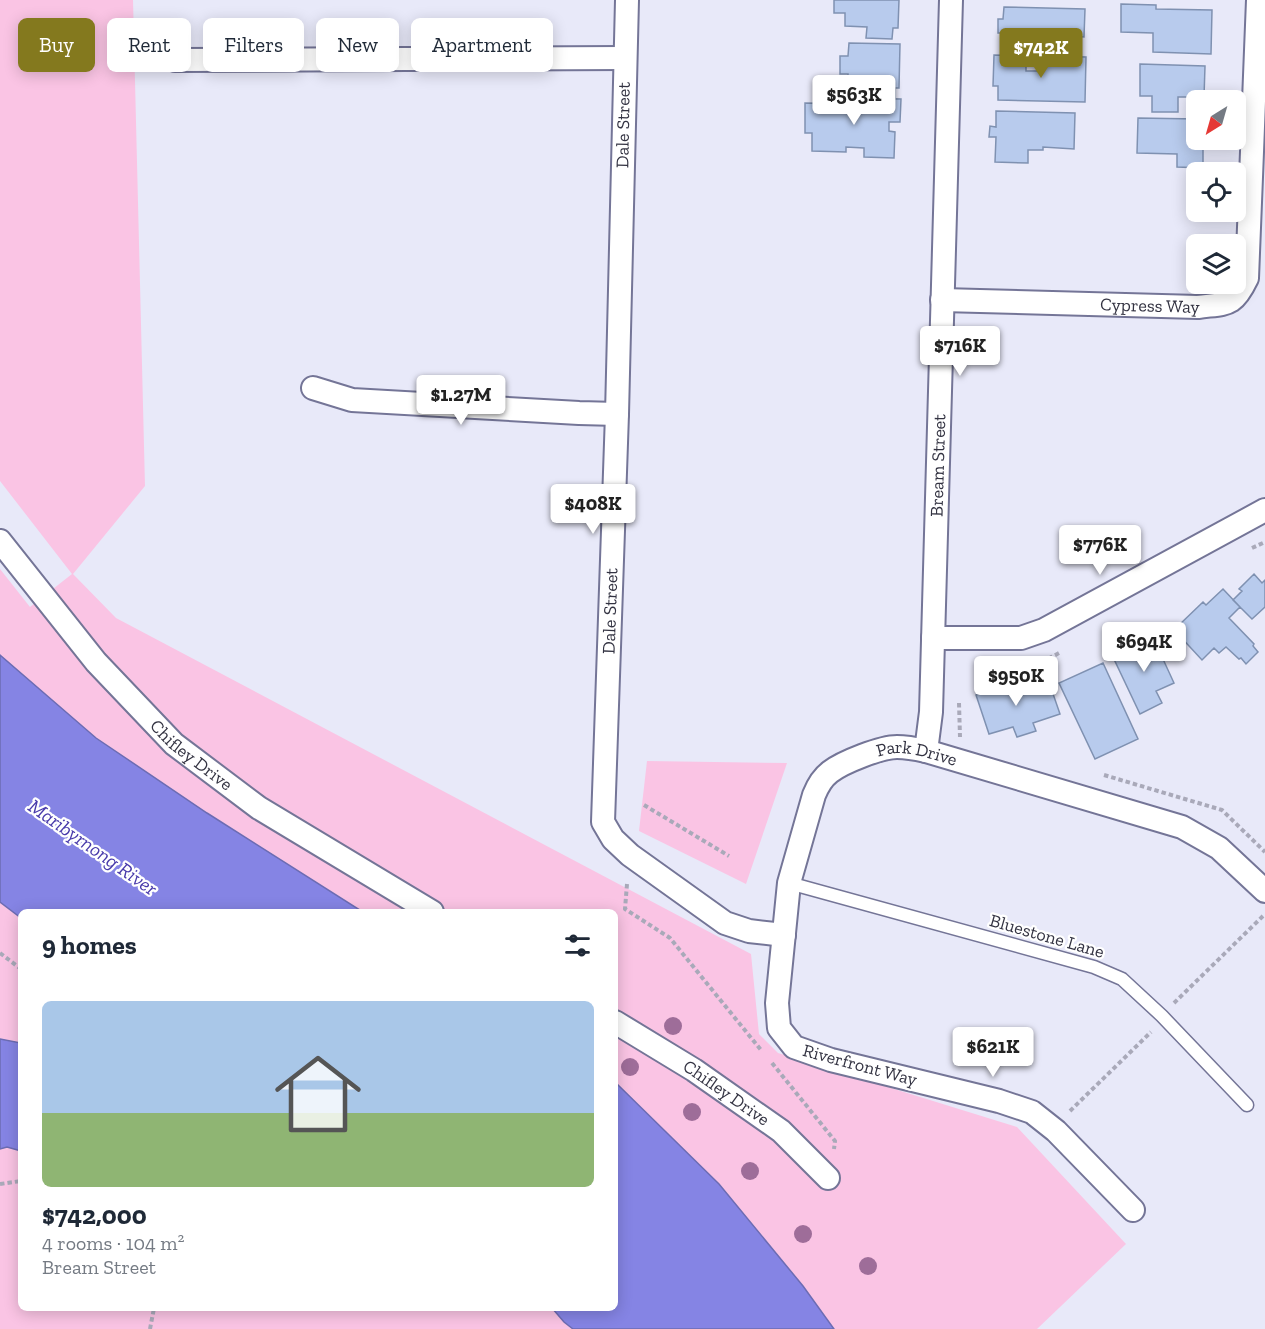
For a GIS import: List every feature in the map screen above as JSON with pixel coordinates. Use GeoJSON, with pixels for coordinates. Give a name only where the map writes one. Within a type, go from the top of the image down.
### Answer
{"type":"FeatureCollection","features":[{"type":"Feature","properties":{"kind":"street","name":"Dale Street"},"geometry":{"type":"LineString","coordinates":[[627,0],[617,414],[603,822],[613,839],[630,855],[725,923],[749,931],[784,935]]}},
{"type":"Feature","properties":{"kind":"street","name":"Bream Street"},"geometry":{"type":"LineString","coordinates":[[926,751],[932,712],[951,0]]}},
{"type":"Feature","properties":{"kind":"street","name":"Cypress Way"},"geometry":{"type":"LineString","coordinates":[[942,300],[1198,307],[1227,303],[1239,295],[1247,278],[1258,0]]}},
{"type":"Feature","properties":{"kind":"street"},"geometry":{"type":"LineString","coordinates":[[191,60],[625,58]]}},
{"type":"Feature","properties":{"kind":"street"},"geometry":{"type":"LineString","coordinates":[[313,388],[352,400],[617,414]]}},
{"type":"Feature","properties":{"kind":"street"},"geometry":{"type":"LineString","coordinates":[[933,638],[1021,638],[1044,630],[1265,510]]}},
{"type":"Feature","properties":{"kind":"street","name":"Chifley Drive"},"geometry":{"type":"LineString","coordinates":[[0,541],[96,662],[174,744],[259,808],[427,909]]}},
{"type":"Feature","properties":{"kind":"street","name":"Park Drive"},"geometry":{"type":"LineString","coordinates":[[794,1047],[779,1028],[777,1003],[789,883],[814,795],[819,783],[832,770],[885,748],[898,747],[926,751],[1182,827],[1219,848],[1265,891]]}},
{"type":"Feature","properties":{"kind":"street","name":"Chifley Drive"},"geometry":{"type":"LineString","coordinates":[[618,1024],[694,1070],[781,1131],[823,1173]]}},
{"type":"Feature","properties":{"kind":"street","name":"Riverfront Way"},"geometry":{"type":"LineString","coordinates":[[794,1047],[831,1060],[999,1101],[1032,1112],[1053,1128],[1133,1210]]}},
{"type":"Feature","properties":{"kind":"lane","name":"Bluestone Lane"},"geometry":{"type":"LineString","coordinates":[[789,883],[1094,967],[1122,979],[1162,1016],[1247,1105]]}},
{"type":"Feature","properties":{"kind":"path"},"geometry":{"type":"LineString","coordinates":[[1244,553],[1265,542]]}},
{"type":"Feature","properties":{"kind":"path"},"geometry":{"type":"LineString","coordinates":[[988,665],[1033,668],[1062,652]]}},
{"type":"Feature","properties":{"kind":"path"},"geometry":{"type":"LineString","coordinates":[[959,695],[960,737],[970,739]]}},
{"type":"Feature","properties":{"kind":"path"},"geometry":{"type":"LineString","coordinates":[[1095,772],[1222,810],[1265,852]]}},
{"type":"Feature","properties":{"kind":"path"},"geometry":{"type":"LineString","coordinates":[[644,805],[729,856]]}},
{"type":"Feature","properties":{"kind":"path"},"geometry":{"type":"LineString","coordinates":[[630,855],[625,909],[670,938],[835,1141],[835,1148],[823,1173]]}},
{"type":"Feature","properties":{"kind":"path"},"geometry":{"type":"LineString","coordinates":[[0,953],[18,967]]}},
{"type":"Feature","properties":{"kind":"path"},"geometry":{"type":"LineString","coordinates":[[0,1185],[18,1182]]}},
{"type":"Feature","properties":{"kind":"path"},"geometry":{"type":"LineString","coordinates":[[150,1329],[153,1311]]}},
{"type":"Feature","properties":{"kind":"shaded area"},"geometry":{"type":"Polygon","coordinates":[[[0,0],[133,0],[133,18],[107,18],[107,72],[135,72],[145,486],[73,574],[116,618],[751,954],[759,1034],[778,1053],[1017,1127],[1126,1244],[1037,1329],[834,1329],[803,1286],[719,1184],[618,1085],[618,909],[358,909],[207,813],[96,738],[0,655],[0,569],[30,607],[72,574],[0,481],[0,0]]]}},
{"type":"Feature","properties":{"kind":"shaded area"},"geometry":{"type":"Polygon","coordinates":[[[647,761],[787,763],[746,884],[639,831],[647,761]]]}},
{"type":"Feature","properties":{"kind":"shaded area"},"geometry":{"type":"Polygon","coordinates":[[[0,902],[18,916],[18,1311],[555,1311],[573,1329],[0,1329],[0,902]]]}},
{"type":"Feature","properties":{"kind":"water","name":"Maribyrnong River"},"geometry":{"type":"Polygon","coordinates":[[[0,655],[96,738],[207,813],[358,909],[18,909],[18,916],[0,902],[0,655]]]}},
{"type":"Feature","properties":{"kind":"water"},"geometry":{"type":"Polygon","coordinates":[[[0,1039],[18,1042],[18,1150],[7,1147],[0,1149],[0,1039]]]}},
{"type":"Feature","properties":{"kind":"water"},"geometry":{"type":"Polygon","coordinates":[[[618,1085],[719,1184],[803,1286],[834,1329],[573,1329],[555,1311],[618,1311],[618,1085]]]}},
{"type":"Feature","properties":{"kind":"building"},"geometry":{"type":"Polygon","coordinates":[[[834,0],[899,0],[898,28],[893,28],[892,39],[866,38],[867,27],[845,26],[845,13],[834,13],[834,0]]]}},
{"type":"Feature","properties":{"kind":"building"},"geometry":{"type":"Polygon","coordinates":[[[1121,4],[1156,5],[1156,9],[1212,10],[1211,54],[1153,52],[1153,33],[1121,32],[1121,4]]]}},
{"type":"Feature","properties":{"kind":"building"},"geometry":{"type":"Polygon","coordinates":[[[1004,7],[1085,9],[1084,37],[1072,36],[1072,45],[1028,44],[1028,54],[1002,53],[1003,33],[998,33],[998,19],[1003,19],[1004,7]]]}},
{"type":"Feature","properties":{"kind":"building"},"geometry":{"type":"Polygon","coordinates":[[[849,43],[900,44],[899,88],[895,88],[895,99],[867,98],[867,87],[848,87],[848,74],[840,74],[840,56],[848,56],[849,43]]]}},
{"type":"Feature","properties":{"kind":"building"},"geometry":{"type":"Polygon","coordinates":[[[994,55],[1026,56],[1026,71],[1042,71],[1042,56],[1086,57],[1085,102],[998,100],[998,86],[993,86],[994,55]]]}},
{"type":"Feature","properties":{"kind":"building"},"geometry":{"type":"Polygon","coordinates":[[[1140,64],[1205,66],[1204,90],[1186,90],[1186,97],[1178,97],[1178,112],[1152,112],[1152,96],[1140,96],[1140,64]]]}},
{"type":"Feature","properties":{"kind":"building"},"geometry":{"type":"Polygon","coordinates":[[[861,98],[901,99],[900,122],[889,122],[889,131],[895,132],[894,158],[864,157],[864,148],[846,147],[846,152],[812,151],[812,133],[805,133],[805,103],[861,104],[861,98]]]}},
{"type":"Feature","properties":{"kind":"building"},"geometry":{"type":"Polygon","coordinates":[[[996,111],[1075,113],[1074,149],[1043,147],[1043,150],[1028,150],[1028,163],[995,162],[996,137],[989,137],[990,126],[996,127],[996,111]]]}},
{"type":"Feature","properties":{"kind":"building"},"geometry":{"type":"Polygon","coordinates":[[[1138,118],[1186,119],[1186,150],[1203,150],[1203,162],[1186,162],[1186,167],[1177,167],[1177,154],[1137,153],[1138,118]]]}},
{"type":"Feature","properties":{"kind":"building"},"geometry":{"type":"Polygon","coordinates":[[[1254,574],[1262,583],[1265,580],[1265,607],[1252,619],[1233,600],[1242,591],[1239,589],[1254,574]]]}},
{"type":"Feature","properties":{"kind":"building"},"geometry":{"type":"Polygon","coordinates":[[[1223,589],[1240,607],[1229,618],[1254,644],[1258,652],[1246,664],[1226,647],[1219,653],[1214,648],[1202,660],[1177,633],[1180,630],[1177,627],[1203,602],[1206,605],[1223,589]]]}},
{"type":"Feature","properties":{"kind":"building"},"geometry":{"type":"Polygon","coordinates":[[[1151,633],[1174,683],[1156,691],[1162,703],[1140,714],[1113,657],[1135,647],[1133,642],[1151,633]]]}},
{"type":"Feature","properties":{"kind":"building"},"geometry":{"type":"Polygon","coordinates":[[[1103,663],[1138,739],[1095,759],[1059,683],[1103,663]]]}},
{"type":"Feature","properties":{"kind":"building"},"geometry":{"type":"Polygon","coordinates":[[[1027,678],[1033,694],[1051,688],[1060,714],[1033,723],[1036,731],[1017,737],[1013,727],[989,734],[976,695],[999,688],[998,685],[1012,679],[1013,683],[1027,678]]]}}]}
